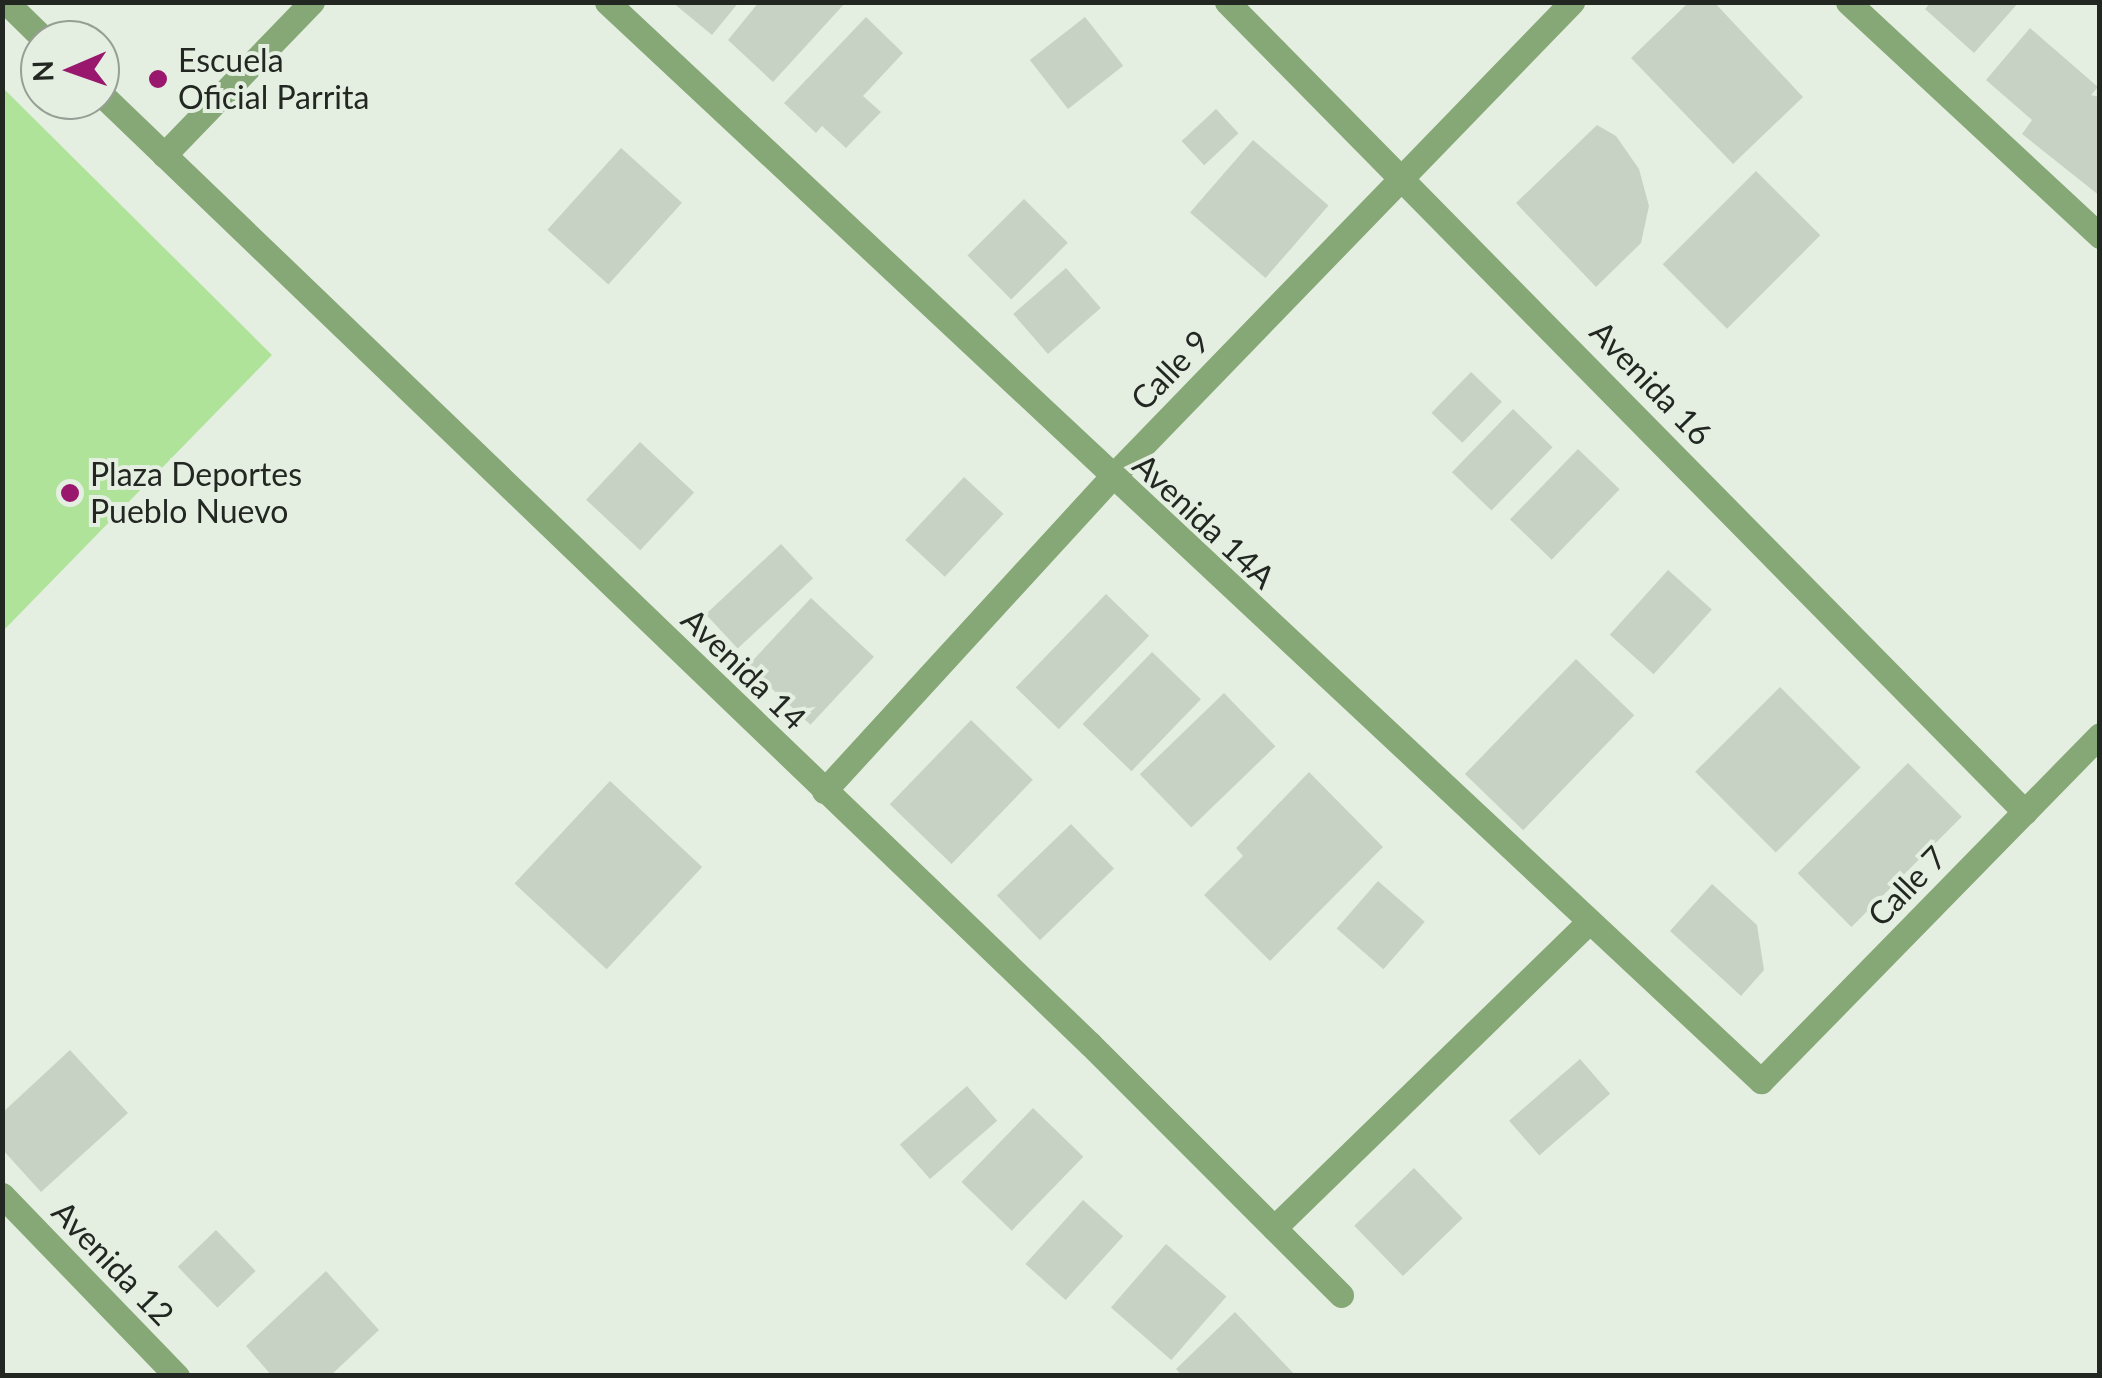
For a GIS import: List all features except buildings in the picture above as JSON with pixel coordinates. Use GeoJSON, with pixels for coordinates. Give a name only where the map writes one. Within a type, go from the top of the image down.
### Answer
{"type":"FeatureCollection","features":[{"type":"Feature","properties":{"kind":"street"},"geometry":{"type":"LineString","coordinates":[[6,2],[24,20]]}},
{"type":"Feature","properties":{"kind":"street"},"geometry":{"type":"LineString","coordinates":[[164,155],[312,2]]}},
{"type":"Feature","properties":{"kind":"street","name":"Avenida 14A"},"geometry":{"type":"LineString","coordinates":[[607,2],[1587,924],[1761,1081]]}},
{"type":"Feature","properties":{"kind":"street","name":"Avenida 16"},"geometry":{"type":"LineString","coordinates":[[1227,2],[1403,176],[2025,812]]}},
{"type":"Feature","properties":{"kind":"street","name":"Calle 9"},"geometry":{"type":"LineString","coordinates":[[824,791],[1111,478],[1572,2]]}},
{"type":"Feature","properties":{"kind":"street"},"geometry":{"type":"LineString","coordinates":[[1848,2],[2100,236]]}},
{"type":"Feature","properties":{"kind":"street","name":"Avenida 14"},"geometry":{"type":"LineString","coordinates":[[120,112],[1340,1295]]}},
{"type":"Feature","properties":{"kind":"street","name":"Calle 7"},"geometry":{"type":"LineString","coordinates":[[1761,1081],[2100,734]]}},
{"type":"Feature","properties":{"kind":"street"},"geometry":{"type":"LineString","coordinates":[[1274,1228],[1587,924]]}},
{"type":"Feature","properties":{"kind":"street","name":"Avenida 12"},"geometry":{"type":"LineString","coordinates":[[2,1195],[177,1376]]}},
{"type":"Feature","properties":{"kind":"green space","name":"Plaza Deportes Pueblo Nuevo"},"geometry":{"type":"Polygon","coordinates":[[[3,88],[20,105],[20,120],[35,120],[272,355],[2,631],[3,88]]]}},
{"type":"Feature","properties":{"kind":"place","name":"Escuela Oficial Parrita"},"geometry":{"type":"Point","coordinates":[158,79]}},
{"type":"Feature","properties":{"kind":"place","name":"Plaza Deportes Pueblo Nuevo"},"geometry":{"type":"Point","coordinates":[70,493]}}]}
